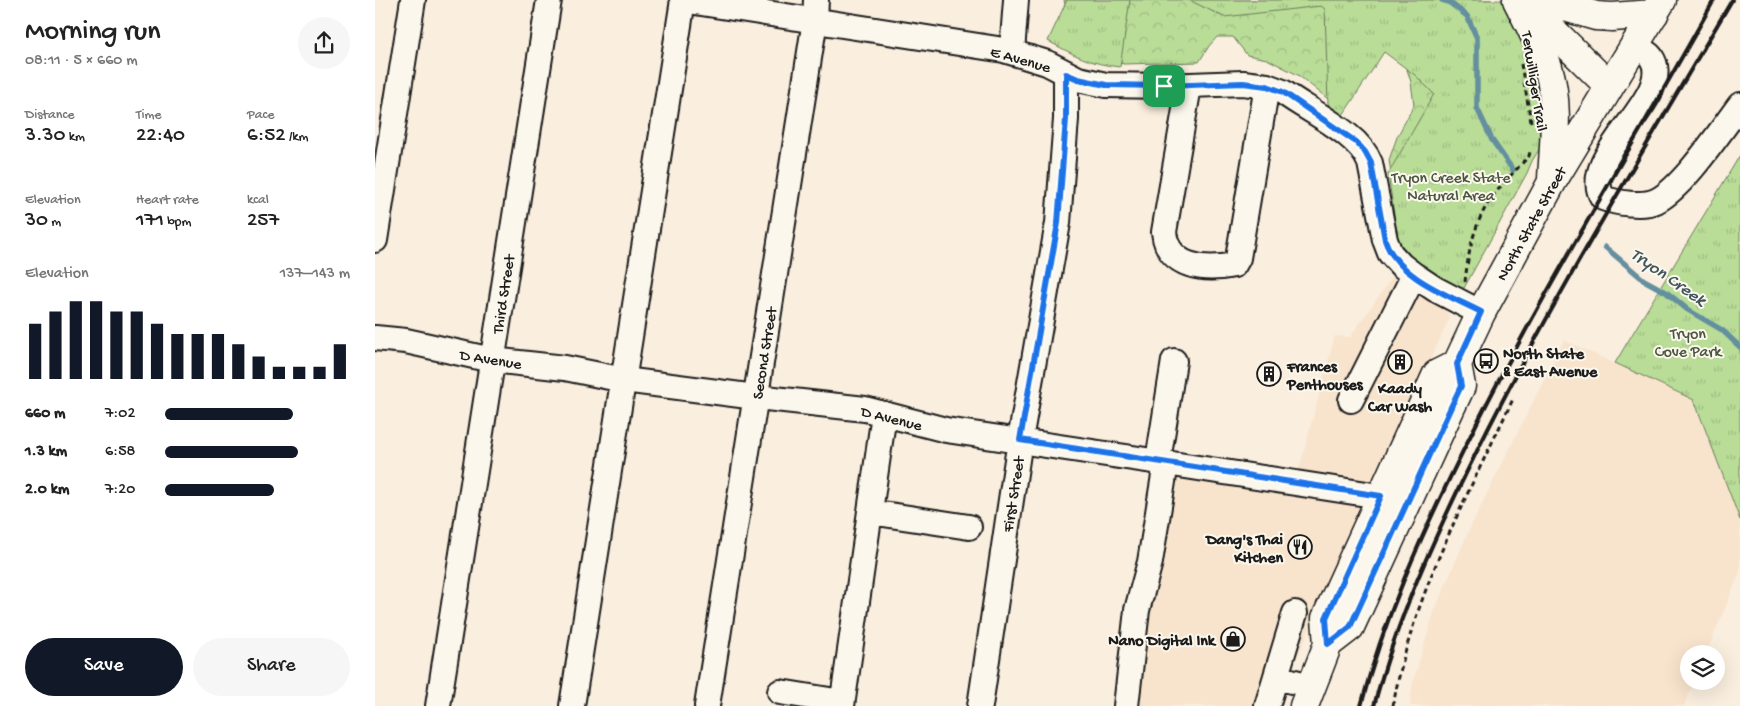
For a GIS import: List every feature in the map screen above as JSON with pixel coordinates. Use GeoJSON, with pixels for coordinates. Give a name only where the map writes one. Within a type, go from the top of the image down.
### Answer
{"type":"FeatureCollection","features":[{"type":"Feature","properties":{"kind":"main road"},"geometry":{"type":"LineString","coordinates":[[1517,0],[1548,67],[1552,84],[1554,113],[1552,182]]}},
{"type":"Feature","properties":{"kind":"main road"},"geometry":{"type":"LineString","coordinates":[[1521,0],[1609,86]]}},
{"type":"Feature","properties":{"kind":"main road"},"geometry":{"type":"LineString","coordinates":[[1541,0],[1595,16],[1612,17],[1658,7]]}},
{"type":"Feature","properties":{"kind":"main road","name":"North State Street"},"geometry":{"type":"LineString","coordinates":[[1457,364],[1471,307],[1552,182],[1658,7]]}},
{"type":"Feature","properties":{"kind":"main road"},"geometry":{"type":"LineString","coordinates":[[1307,696],[1328,644],[1326,618],[1381,496],[1437,374],[1457,364],[1461,386],[1350,627],[1328,644]]}},
{"type":"Feature","properties":{"kind":"street"},"geometry":{"type":"LineString","coordinates":[[375,240],[413,0]]}},
{"type":"Feature","properties":{"kind":"street","name":"Third Street"},"geometry":{"type":"LineString","coordinates":[[438,706],[549,0]]}},
{"type":"Feature","properties":{"kind":"street"},"geometry":{"type":"LineString","coordinates":[[572,706],[683,0]]}},
{"type":"Feature","properties":{"kind":"street","name":"E Avenue"},"geometry":{"type":"LineString","coordinates":[[683,0],[816,10],[1012,52],[1047,63],[1078,79],[1106,85],[1189,86],[1243,83],[1267,86],[1283,92],[1335,126],[1361,147],[1371,163],[1387,248],[1401,265],[1414,275],[1471,307]]}},
{"type":"Feature","properties":{"kind":"street"},"geometry":{"type":"LineString","coordinates":[[1012,52],[1017,0]]}},
{"type":"Feature","properties":{"kind":"street","name":"Second Street"},"geometry":{"type":"LineString","coordinates":[[707,706],[816,10]]}},
{"type":"Feature","properties":{"kind":"street"},"geometry":{"type":"LineString","coordinates":[[1635,46],[1651,56],[1656,67],[1655,79],[1643,103],[1600,168],[1598,185],[1599,192],[1603,198],[1627,204],[1645,203],[1655,201],[1669,192],[1698,161],[1740,105]]}},
{"type":"Feature","properties":{"kind":"street","name":"First Street"},"geometry":{"type":"LineString","coordinates":[[980,706],[1020,440],[1058,223],[1066,119],[1066,74]]}},
{"type":"Feature","properties":{"kind":"street"},"geometry":{"type":"LineString","coordinates":[[1189,86],[1164,232],[1165,242],[1173,254],[1184,262],[1202,268],[1219,268],[1234,265],[1238,258],[1267,86]]}},
{"type":"Feature","properties":{"kind":"street"},"geometry":{"type":"LineString","coordinates":[[1351,400],[1414,275]]}},
{"type":"Feature","properties":{"kind":"street","name":"D Avenue"},"geometry":{"type":"LineString","coordinates":[[375,338],[406,341],[492,360],[565,368],[623,380],[865,409],[946,430],[1408,501]]}},
{"type":"Feature","properties":{"kind":"street"},"geometry":{"type":"LineString","coordinates":[[1126,706],[1137,610],[1150,562],[1173,361]]}},
{"type":"Feature","properties":{"kind":"street"},"geometry":{"type":"LineString","coordinates":[[780,692],[842,704],[885,414]]}},
{"type":"Feature","properties":{"kind":"street"},"geometry":{"type":"LineString","coordinates":[[870,512],[969,527]]}},
{"type":"Feature","properties":{"kind":"street"},"geometry":{"type":"LineString","coordinates":[[1267,706],[1295,613]]}},
{"type":"Feature","properties":{"kind":"street"},"geometry":{"type":"LineString","coordinates":[[1276,677],[1307,696]]}},
{"type":"Feature","properties":{"kind":"path","name":"Terwilliger Trail"},"geometry":{"type":"LineString","coordinates":[[1521,58],[1532,127]]}},
{"type":"Feature","properties":{"kind":"path","name":"Terwilliger Trail"},"geometry":{"type":"LineString","coordinates":[[1471,307],[1465,287],[1467,263],[1479,221],[1490,200],[1529,156],[1532,146]]}},
{"type":"Feature","properties":{"kind":"path"},"geometry":{"type":"LineString","coordinates":[[1393,706],[1415,617],[1447,538],[1513,399]]}},
{"type":"Feature","properties":{"kind":"shaded area"},"geometry":{"type":"Polygon","coordinates":[[[1398,269],[1447,310],[1449,319],[1276,706],[1134,706],[1172,472],[1293,491],[1335,336],[1350,337],[1398,269]]]}},
{"type":"Feature","properties":{"kind":"shaded area"},"geometry":{"type":"Polygon","coordinates":[[[1564,340],[1694,400],[1740,520],[1740,572],[1710,645],[1680,645],[1680,690],[1690,690],[1684,706],[1410,706],[1412,686],[1434,612],[1469,530],[1564,340]]]}},
{"type":"Feature","properties":{"kind":"green space"},"geometry":{"type":"Polygon","coordinates":[[[1064,0],[1491,0],[1402,240],[1389,160],[1397,137],[1414,105],[1411,82],[1405,63],[1394,51],[1381,52],[1343,111],[1298,75],[1267,59],[1247,55],[1233,37],[1217,37],[1199,62],[1124,64],[1092,58],[1068,17],[1064,0]]]}},
{"type":"Feature","properties":{"kind":"green space"},"geometry":{"type":"Polygon","coordinates":[[[1067,0],[1130,0],[1120,67],[1100,64],[1083,58],[1048,41],[1067,0]]]}},
{"type":"Feature","properties":{"kind":"green space","name":"Tryon Creek State Natural Area"},"geometry":{"type":"Polygon","coordinates":[[[1189,0],[1503,0],[1518,23],[1544,86],[1545,140],[1464,288],[1458,289],[1425,271],[1404,254],[1399,247],[1388,174],[1434,94],[1415,75],[1384,52],[1343,115],[1328,104],[1325,9],[1321,6],[1224,17],[1189,0]]]}},
{"type":"Feature","properties":{"kind":"green space","name":"Tryon Cove Park"},"geometry":{"type":"Polygon","coordinates":[[[1740,155],[1740,520],[1694,400],[1615,363],[1740,155]]]}},
{"type":"Feature","properties":{"kind":"waterway","name":"Tryon Creek"},"geometry":{"type":"LineString","coordinates":[[1442,0],[1449,2],[1467,16],[1477,38],[1477,108],[1492,140],[1513,170]]}},
{"type":"Feature","properties":{"kind":"waterway","name":"Tryon Creek"},"geometry":{"type":"LineString","coordinates":[[1605,247],[1644,280],[1666,292],[1688,310],[1722,330],[1740,347]]}},
{"type":"Feature","properties":{"kind":"railway"},"geometry":{"type":"LineString","coordinates":[[1361,706],[1392,609],[1432,516],[1461,455],[1552,283],[1714,0]]}},
{"type":"Feature","properties":{"kind":"railway"},"geometry":{"type":"LineString","coordinates":[[1374,706],[1383,673],[1418,578],[1475,455],[1567,282],[1732,0]]}},
{"type":"Feature","properties":{"kind":"place","name":"North State & East Avenue"},"geometry":{"type":"Point","coordinates":[1486,361]}},
{"type":"Feature","properties":{"kind":"place","name":"Kaady Car Wash"},"geometry":{"type":"Point","coordinates":[1400,362]}},
{"type":"Feature","properties":{"kind":"place","name":"Frances Penthouses"},"geometry":{"type":"Point","coordinates":[1269,374]}},
{"type":"Feature","properties":{"kind":"place","name":"Dang's Thai Kitchen"},"geometry":{"type":"Point","coordinates":[1300,547]}},
{"type":"Feature","properties":{"kind":"place","name":"Nano Digital Ink"},"geometry":{"type":"Point","coordinates":[1233,639]}},
{"type":"Feature","properties":{"kind":"route"},"geometry":{"type":"LineString","coordinates":[[1066,74],[1078,79],[1106,85],[1164,86],[1228,83],[1267,86],[1283,92],[1335,126],[1361,147],[1371,163],[1385,240],[1390,254],[1401,265],[1435,289],[1481,312],[1457,364],[1461,386],[1350,627],[1328,644],[1326,618],[1381,496],[1020,440],[1058,223],[1066,119],[1066,74]]}}]}
